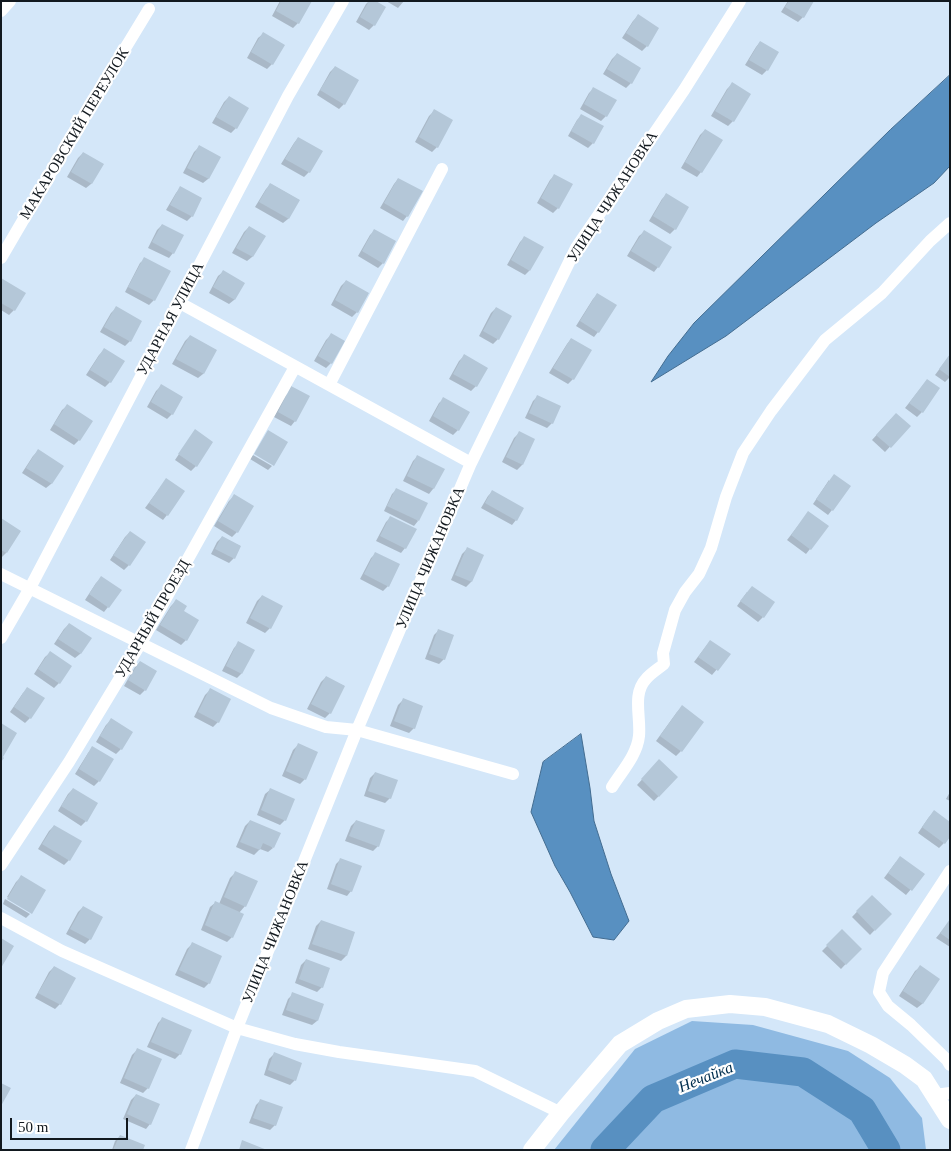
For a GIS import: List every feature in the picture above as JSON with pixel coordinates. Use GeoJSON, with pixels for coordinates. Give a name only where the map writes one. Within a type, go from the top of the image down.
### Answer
{"type":"FeatureCollection","features":[{"type":"Feature","properties":{"kind":"street"},"geometry":{"type":"LineString","coordinates":[[1,11],[10,1]]}},
{"type":"Feature","properties":{"kind":"street","name":"УДАРНАЯ УЛИЦА"},"geometry":{"type":"LineString","coordinates":[[1,638],[30,588],[288,96],[342,1]]}},
{"type":"Feature","properties":{"kind":"street","name":"УЛИЦА ЧИЖАНОВКА"},"geometry":{"type":"LineString","coordinates":[[190,1150],[357,730],[471,464],[576,248],[684,90],[740,1]]}},
{"type":"Feature","properties":{"kind":"street","name":"МАКАРОВСКИЙ ПЕРЕУЛОК"},"geometry":{"type":"LineString","coordinates":[[1,258],[149,9]]}},
{"type":"Feature","properties":{"kind":"street"},"geometry":{"type":"LineString","coordinates":[[328,385],[442,169]]}},
{"type":"Feature","properties":{"kind":"street"},"geometry":{"type":"LineString","coordinates":[[612,787],[635,753],[640,736],[638,706],[640,688],[646,679],[664,664],[663,653],[675,610],[685,592],[699,574],[711,548],[726,497],[743,453],[825,340],[882,293],[930,241],[950,223]]}},
{"type":"Feature","properties":{"kind":"street"},"geometry":{"type":"LineString","coordinates":[[180,303],[471,464]]}},
{"type":"Feature","properties":{"kind":"street","name":"УДАРНЫЙ ПРОЕЗД"},"geometry":{"type":"LineString","coordinates":[[1,865],[68,762],[141,643],[295,367]]}},
{"type":"Feature","properties":{"kind":"street"},"geometry":{"type":"LineString","coordinates":[[1,574],[272,708],[326,727],[357,730],[513,774]]}},
{"type":"Feature","properties":{"kind":"street"},"geometry":{"type":"LineString","coordinates":[[950,871],[883,974],[879,992],[888,1006],[911,1025],[950,1065]]}},
{"type":"Feature","properties":{"kind":"street"},"geometry":{"type":"LineString","coordinates":[[1,918],[62,950],[237,1028],[295,1044],[339,1052],[475,1071],[562,1113]]}},
{"type":"Feature","properties":{"kind":"street"},"geometry":{"type":"LineString","coordinates":[[532,1150],[620,1044],[658,1020],[686,1008],[730,1004],[765,1007],[828,1024],[871,1045],[905,1065],[942,1094],[950,1120]]}},
{"type":"Feature","properties":{"kind":"shaded area"},"geometry":{"type":"Polygon","coordinates":[[[950,75],[950,166],[934,183],[876,223],[726,336],[651,382],[668,356],[694,323],[890,130],[950,75]]]}},
{"type":"Feature","properties":{"kind":"shaded area"},"geometry":{"type":"Polygon","coordinates":[[[581,734],[594,821],[629,921],[614,940],[593,937],[555,866],[531,812],[543,762],[581,734]]]}},
{"type":"Feature","properties":{"kind":"shaded area"},"geometry":{"type":"Polygon","coordinates":[[[692,1021],[753,1025],[848,1051],[890,1078],[922,1118],[926,1150],[554,1150],[635,1049],[692,1021]]]}},
{"type":"Feature","properties":{"kind":"building"},"geometry":{"type":"Polygon","coordinates":[[[281,1],[312,1],[299,24],[276,11],[281,1]]]}},
{"type":"Feature","properties":{"kind":"building"},"geometry":{"type":"Polygon","coordinates":[[[369,1],[376,1],[386,7],[375,26],[360,17],[369,1]]]}},
{"type":"Feature","properties":{"kind":"building"},"geometry":{"type":"Polygon","coordinates":[[[789,1],[814,1],[804,18],[785,7],[789,1]]]}},
{"type":"Feature","properties":{"kind":"building"},"geometry":{"type":"Polygon","coordinates":[[[638,14],[659,28],[648,47],[626,33],[638,14]]]}},
{"type":"Feature","properties":{"kind":"building"},"geometry":{"type":"Polygon","coordinates":[[[263,32],[285,45],[273,65],[251,52],[263,32]]]}},
{"type":"Feature","properties":{"kind":"building"},"geometry":{"type":"Polygon","coordinates":[[[760,41],[779,52],[768,71],[749,60],[760,41]]]}},
{"type":"Feature","properties":{"kind":"building"},"geometry":{"type":"Polygon","coordinates":[[[617,53],[641,68],[632,84],[607,69],[617,53]]]}},
{"type":"Feature","properties":{"kind":"building"},"geometry":{"type":"Polygon","coordinates":[[[335,66],[359,80],[345,105],[320,90],[335,66]]]}},
{"type":"Feature","properties":{"kind":"building"},"geometry":{"type":"Polygon","coordinates":[[[732,82],[751,94],[734,122],[715,111],[732,82]]]}},
{"type":"Feature","properties":{"kind":"building"},"geometry":{"type":"Polygon","coordinates":[[[593,87],[617,100],[607,117],[584,104],[593,87]]]}},
{"type":"Feature","properties":{"kind":"building"},"geometry":{"type":"Polygon","coordinates":[[[229,96],[249,108],[237,129],[216,117],[229,96]]]}},
{"type":"Feature","properties":{"kind":"building"},"geometry":{"type":"Polygon","coordinates":[[[434,109],[453,120],[438,148],[419,137],[434,109]]]}},
{"type":"Feature","properties":{"kind":"building"},"geometry":{"type":"Polygon","coordinates":[[[581,114],[604,126],[594,144],[571,131],[581,114]]]}},
{"type":"Feature","properties":{"kind":"building"},"geometry":{"type":"Polygon","coordinates":[[[705,129],[723,140],[702,173],[685,162],[705,129]]]}},
{"type":"Feature","properties":{"kind":"building"},"geometry":{"type":"Polygon","coordinates":[[[298,137],[323,151],[310,173],[285,159],[298,137]]]}},
{"type":"Feature","properties":{"kind":"building"},"geometry":{"type":"Polygon","coordinates":[[[199,145],[221,157],[209,179],[187,168],[199,145]]]}},
{"type":"Feature","properties":{"kind":"building"},"geometry":{"type":"Polygon","coordinates":[[[83,152],[104,164],[92,184],[71,172],[83,152]]]}},
{"type":"Feature","properties":{"kind":"building"},"geometry":{"type":"Polygon","coordinates":[[[554,174],[573,184],[559,209],[541,198],[554,174]]]}},
{"type":"Feature","properties":{"kind":"building"},"geometry":{"type":"Polygon","coordinates":[[[398,178],[423,191],[408,217],[384,203],[398,178]]]}},
{"type":"Feature","properties":{"kind":"building"},"geometry":{"type":"Polygon","coordinates":[[[270,183],[300,200],[289,219],[259,202],[270,183]]]}},
{"type":"Feature","properties":{"kind":"building"},"geometry":{"type":"Polygon","coordinates":[[[180,186],[202,198],[193,217],[170,205],[180,186]]]}},
{"type":"Feature","properties":{"kind":"building"},"geometry":{"type":"Polygon","coordinates":[[[666,193],[689,207],[676,230],[653,216],[666,193]]]}},
{"type":"Feature","properties":{"kind":"building"},"geometry":{"type":"Polygon","coordinates":[[[162,224],[184,235],[174,254],[152,242],[162,224]]]}},
{"type":"Feature","properties":{"kind":"building"},"geometry":{"type":"Polygon","coordinates":[[[249,226],[266,236],[253,257],[236,248],[249,226]]]}},
{"type":"Feature","properties":{"kind":"building"},"geometry":{"type":"Polygon","coordinates":[[[374,229],[396,241],[384,264],[362,251],[374,229]]]}},
{"type":"Feature","properties":{"kind":"building"},"geometry":{"type":"Polygon","coordinates":[[[644,230],[672,247],[659,268],[631,251],[644,230]]]}},
{"type":"Feature","properties":{"kind":"building"},"geometry":{"type":"Polygon","coordinates":[[[524,236],[544,247],[530,271],[511,260],[524,236]]]}},
{"type":"Feature","properties":{"kind":"building"},"geometry":{"type":"Polygon","coordinates":[[[144,257],[171,271],[155,301],[128,287],[144,257]]]}},
{"type":"Feature","properties":{"kind":"building"},"geometry":{"type":"Polygon","coordinates":[[[223,270],[245,283],[235,300],[213,287],[223,270]]]}},
{"type":"Feature","properties":{"kind":"building"},"geometry":{"type":"Polygon","coordinates":[[[1,278],[26,293],[15,311],[1,303],[1,278]]]}},
{"type":"Feature","properties":{"kind":"building"},"geometry":{"type":"Polygon","coordinates":[[[346,280],[369,293],[358,313],[335,300],[346,280]]]}},
{"type":"Feature","properties":{"kind":"building"},"geometry":{"type":"Polygon","coordinates":[[[597,293],[617,305],[599,333],[580,321],[597,293]]]}},
{"type":"Feature","properties":{"kind":"building"},"geometry":{"type":"Polygon","coordinates":[[[116,306],[142,321],[131,342],[104,327],[116,306]]]}},
{"type":"Feature","properties":{"kind":"building"},"geometry":{"type":"Polygon","coordinates":[[[496,307],[512,316],[499,340],[483,331],[496,307]]]}},
{"type":"Feature","properties":{"kind":"building"},"geometry":{"type":"Polygon","coordinates":[[[331,333],[345,341],[332,364],[318,356],[331,333]]]}},
{"type":"Feature","properties":{"kind":"building"},"geometry":{"type":"Polygon","coordinates":[[[190,335],[217,350],[204,374],[176,359],[190,335]]]}},
{"type":"Feature","properties":{"kind":"building"},"geometry":{"type":"Polygon","coordinates":[[[571,338],[592,350],[574,380],[553,368],[571,338]]]}},
{"type":"Feature","properties":{"kind":"building"},"geometry":{"type":"Polygon","coordinates":[[[104,348],[125,361],[111,383],[90,370],[104,348]]]}},
{"type":"Feature","properties":{"kind":"building"},"geometry":{"type":"Polygon","coordinates":[[[464,354],[488,368],[477,387],[453,374],[464,354]]]}},
{"type":"Feature","properties":{"kind":"building"},"geometry":{"type":"Polygon","coordinates":[[[950,354],[950,377],[939,369],[950,354]]]}},
{"type":"Feature","properties":{"kind":"building"},"geometry":{"type":"Polygon","coordinates":[[[927,379],[940,388],[923,413],[909,403],[927,379]]]}},
{"type":"Feature","properties":{"kind":"building"},"geometry":{"type":"Polygon","coordinates":[[[161,384],[183,397],[173,415],[151,402],[161,384]]]}},
{"type":"Feature","properties":{"kind":"building"},"geometry":{"type":"Polygon","coordinates":[[[291,386],[310,396],[296,422],[278,412],[291,386]]]}},
{"type":"Feature","properties":{"kind":"building"},"geometry":{"type":"Polygon","coordinates":[[[537,395],[561,406],[553,424],[529,413],[537,395]]]}},
{"type":"Feature","properties":{"kind":"building"},"geometry":{"type":"Polygon","coordinates":[[[443,397],[470,412],[459,431],[433,416],[443,397]]]}},
{"type":"Feature","properties":{"kind":"building"},"geometry":{"type":"Polygon","coordinates":[[[67,404],[93,421],[80,441],[54,424],[67,404]]]}},
{"type":"Feature","properties":{"kind":"building"},"geometry":{"type":"Polygon","coordinates":[[[896,413],[911,426],[891,448],[876,435],[896,413]]]}},
{"type":"Feature","properties":{"kind":"building"},"geometry":{"type":"Polygon","coordinates":[[[195,429],[213,442],[197,467],[178,454],[195,429]]]}},
{"type":"Feature","properties":{"kind":"building"},"geometry":{"type":"Polygon","coordinates":[[[268,430],[288,442],[274,466],[254,454],[268,430]]]}},
{"type":"Feature","properties":{"kind":"building"},"geometry":{"type":"Polygon","coordinates":[[[519,431],[535,439],[523,465],[506,457],[519,431]]]}},
{"type":"Feature","properties":{"kind":"building"},"geometry":{"type":"Polygon","coordinates":[[[38,449],[64,466],[52,484],[26,468],[38,449]]]}},
{"type":"Feature","properties":{"kind":"building"},"geometry":{"type":"Polygon","coordinates":[[[417,455],[445,469],[434,489],[407,476],[417,455]]]}},
{"type":"Feature","properties":{"kind":"building"},"geometry":{"type":"Polygon","coordinates":[[[834,474],[851,486],[833,511],[816,499],[834,474]]]}},
{"type":"Feature","properties":{"kind":"building"},"geometry":{"type":"Polygon","coordinates":[[[166,478],[185,491],[168,516],[149,503],[166,478]]]}},
{"type":"Feature","properties":{"kind":"building"},"geometry":{"type":"Polygon","coordinates":[[[396,488],[428,503],[419,521],[387,506],[396,488]]]}},
{"type":"Feature","properties":{"kind":"building"},"geometry":{"type":"Polygon","coordinates":[[[492,490],[524,508],[517,521],[485,503],[492,490]]]}},
{"type":"Feature","properties":{"kind":"building"},"geometry":{"type":"Polygon","coordinates":[[[234,494],[254,506],[238,533],[218,521],[234,494]]]}},
{"type":"Feature","properties":{"kind":"building"},"geometry":{"type":"Polygon","coordinates":[[[808,511],[829,526],[811,550],[791,535],[808,511]]]}},
{"type":"Feature","properties":{"kind":"building"},"geometry":{"type":"Polygon","coordinates":[[[390,516],[417,529],[406,549],[380,536],[390,516]]]}},
{"type":"Feature","properties":{"kind":"building"},"geometry":{"type":"Polygon","coordinates":[[[1,518],[21,531],[7,553],[1,550],[1,518]]]}},
{"type":"Feature","properties":{"kind":"building"},"geometry":{"type":"Polygon","coordinates":[[[130,531],[146,542],[130,566],[113,555],[130,531]]]}},
{"type":"Feature","properties":{"kind":"building"},"geometry":{"type":"Polygon","coordinates":[[[222,536],[241,546],[235,559],[215,549],[222,536]]]}},
{"type":"Feature","properties":{"kind":"building"},"geometry":{"type":"Polygon","coordinates":[[[467,547],[484,555],[472,582],[455,575],[467,547]]]}},
{"type":"Feature","properties":{"kind":"building"},"geometry":{"type":"Polygon","coordinates":[[[375,552],[400,564],[389,587],[364,574],[375,552]]]}},
{"type":"Feature","properties":{"kind":"building"},"geometry":{"type":"Polygon","coordinates":[[[101,576],[122,590],[109,608],[89,594],[101,576]]]}},
{"type":"Feature","properties":{"kind":"building"},"geometry":{"type":"Polygon","coordinates":[[[752,586],[775,602],[764,618],[740,601],[752,586]]]}},
{"type":"Feature","properties":{"kind":"building"},"geometry":{"type":"Polygon","coordinates":[[[262,595],[283,606],[271,629],[250,618],[262,595]]]}},
{"type":"Feature","properties":{"kind":"building"},"geometry":{"type":"Polygon","coordinates":[[[176,599],[187,606],[184,611],[199,620],[187,641],[160,625],[176,599]]]}},
{"type":"Feature","properties":{"kind":"building"},"geometry":{"type":"Polygon","coordinates":[[[69,623],[92,638],[81,654],[58,639],[69,623]]]}},
{"type":"Feature","properties":{"kind":"building"},"geometry":{"type":"Polygon","coordinates":[[[438,629],[454,635],[445,660],[429,654],[438,629]]]}},
{"type":"Feature","properties":{"kind":"building"},"geometry":{"type":"Polygon","coordinates":[[[710,640],[731,654],[718,671],[698,657],[710,640]]]}},
{"type":"Feature","properties":{"kind":"building"},"geometry":{"type":"Polygon","coordinates":[[[238,641],[255,650],[242,674],[226,666],[238,641]]]}},
{"type":"Feature","properties":{"kind":"building"},"geometry":{"type":"Polygon","coordinates":[[[50,651],[72,666],[60,684],[38,669],[50,651]]]}},
{"type":"Feature","properties":{"kind":"building"},"geometry":{"type":"Polygon","coordinates":[[[140,661],[157,671],[146,691],[128,680],[140,661]]]}},
{"type":"Feature","properties":{"kind":"building"},"geometry":{"type":"Polygon","coordinates":[[[326,676],[345,686],[331,714],[311,704],[326,676]]]}},
{"type":"Feature","properties":{"kind":"building"},"geometry":{"type":"Polygon","coordinates":[[[27,687],[45,698],[31,719],[14,707],[27,687]]]}},
{"type":"Feature","properties":{"kind":"building"},"geometry":{"type":"Polygon","coordinates":[[[210,688],[231,699],[219,723],[198,712],[210,688]]]}},
{"type":"Feature","properties":{"kind":"building"},"geometry":{"type":"Polygon","coordinates":[[[403,698],[423,706],[415,729],[394,721],[403,698]]]}},
{"type":"Feature","properties":{"kind":"building"},"geometry":{"type":"Polygon","coordinates":[[[682,705],[704,722],[682,752],[660,736],[682,705]]]}},
{"type":"Feature","properties":{"kind":"building"},"geometry":{"type":"Polygon","coordinates":[[[111,718],[133,732],[122,750],[100,736],[111,718]]]}},
{"type":"Feature","properties":{"kind":"building"},"geometry":{"type":"Polygon","coordinates":[[[1,723],[17,733],[1,762],[1,723]]]}},
{"type":"Feature","properties":{"kind":"building"},"geometry":{"type":"Polygon","coordinates":[[[298,743],[318,752],[306,780],[286,771],[298,743]]]}},
{"type":"Feature","properties":{"kind":"building"},"geometry":{"type":"Polygon","coordinates":[[[92,746],[114,759],[100,782],[79,769],[92,746]]]}},
{"type":"Feature","properties":{"kind":"building"},"geometry":{"type":"Polygon","coordinates":[[[659,759],[678,777],[659,797],[641,779],[659,759]]]}},
{"type":"Feature","properties":{"kind":"building"},"geometry":{"type":"Polygon","coordinates":[[[375,772],[398,780],[391,799],[368,791],[375,772]]]}},
{"type":"Feature","properties":{"kind":"building"},"geometry":{"type":"Polygon","coordinates":[[[73,788],[98,803],[87,822],[61,806],[73,788]]]}},
{"type":"Feature","properties":{"kind":"building"},"geometry":{"type":"Polygon","coordinates":[[[270,788],[295,799],[286,821],[261,810],[270,788]]]}},
{"type":"Feature","properties":{"kind":"building"},"geometry":{"type":"Polygon","coordinates":[[[934,810],[950,822],[950,837],[945,844],[922,827],[934,810]]]}},
{"type":"Feature","properties":{"kind":"building"},"geometry":{"type":"Polygon","coordinates":[[[250,820],[281,833],[274,848],[263,843],[260,850],[240,842],[250,820]]]}},
{"type":"Feature","properties":{"kind":"building"},"geometry":{"type":"Polygon","coordinates":[[[356,820],[385,830],[379,847],[349,836],[356,820]]]}},
{"type":"Feature","properties":{"kind":"building"},"geometry":{"type":"Polygon","coordinates":[[[54,825],[82,841],[70,861],[42,844],[54,825]]]}},
{"type":"Feature","properties":{"kind":"building"},"geometry":{"type":"Polygon","coordinates":[[[900,856],[925,874],[912,891],[888,873],[900,856]]]}},
{"type":"Feature","properties":{"kind":"building"},"geometry":{"type":"Polygon","coordinates":[[[340,858],[362,866],[352,892],[331,884],[340,858]]]}},
{"type":"Feature","properties":{"kind":"building"},"geometry":{"type":"Polygon","coordinates":[[[235,871],[258,881],[246,907],[224,897],[235,871]]]}},
{"type":"Feature","properties":{"kind":"building"},"geometry":{"type":"Polygon","coordinates":[[[21,875],[46,890],[32,914],[7,899],[21,875]]]}},
{"type":"Feature","properties":{"kind":"building"},"geometry":{"type":"Polygon","coordinates":[[[872,895],[892,914],[875,931],[856,911],[872,895]]]}},
{"type":"Feature","properties":{"kind":"building"},"geometry":{"type":"Polygon","coordinates":[[[215,901],[244,914],[233,938],[205,925],[215,901]]]}},
{"type":"Feature","properties":{"kind":"building"},"geometry":{"type":"Polygon","coordinates":[[[83,906],[103,917],[91,940],[70,929],[83,906]]]}},
{"type":"Feature","properties":{"kind":"building"},"geometry":{"type":"Polygon","coordinates":[[[950,919],[950,940],[940,933],[950,919]]]}},
{"type":"Feature","properties":{"kind":"building"},"geometry":{"type":"Polygon","coordinates":[[[321,920],[355,932],[347,956],[312,944],[321,920]]]}},
{"type":"Feature","properties":{"kind":"building"},"geometry":{"type":"Polygon","coordinates":[[[842,929],[862,949],[846,965],[826,945],[842,929]]]}},
{"type":"Feature","properties":{"kind":"building"},"geometry":{"type":"Polygon","coordinates":[[[1,938],[14,946],[1,968],[1,938]]]}},
{"type":"Feature","properties":{"kind":"building"},"geometry":{"type":"Polygon","coordinates":[[[192,942],[222,956],[210,984],[179,970],[192,942]]]}},
{"type":"Feature","properties":{"kind":"building"},"geometry":{"type":"Polygon","coordinates":[[[306,959],[330,968],[323,988],[299,979],[306,959]]]}},
{"type":"Feature","properties":{"kind":"building"},"geometry":{"type":"Polygon","coordinates":[[[920,965],[940,979],[923,1004],[903,991],[920,965]]]}},
{"type":"Feature","properties":{"kind":"building"},"geometry":{"type":"Polygon","coordinates":[[[54,966],[76,978],[61,1005],[38,993],[54,966]]]}},
{"type":"Feature","properties":{"kind":"building"},"geometry":{"type":"Polygon","coordinates":[[[292,992],[324,1004],[318,1021],[286,1010],[292,992]]]}},
{"type":"Feature","properties":{"kind":"building"},"geometry":{"type":"Polygon","coordinates":[[[162,1017],[192,1030],[181,1055],[151,1042],[162,1017]]]}},
{"type":"Feature","properties":{"kind":"building"},"geometry":{"type":"Polygon","coordinates":[[[137,1048],[162,1059],[149,1089],[124,1078],[137,1048]]]}},
{"type":"Feature","properties":{"kind":"building"},"geometry":{"type":"Polygon","coordinates":[[[274,1052],[302,1063],[296,1081],[268,1070],[274,1052]]]}},
{"type":"Feature","properties":{"kind":"building"},"geometry":{"type":"Polygon","coordinates":[[[1,1083],[11,1088],[1,1106],[1,1083]]]}},
{"type":"Feature","properties":{"kind":"building"},"geometry":{"type":"Polygon","coordinates":[[[136,1094],[160,1104],[151,1125],[127,1114],[136,1094]]]}},
{"type":"Feature","properties":{"kind":"building"},"geometry":{"type":"Polygon","coordinates":[[[260,1099],[283,1107],[276,1126],[253,1118],[260,1099]]]}},
{"type":"Feature","properties":{"kind":"building"},"geometry":{"type":"Polygon","coordinates":[[[120,1135],[145,1145],[143,1150],[113,1150],[120,1135]]]}},
{"type":"Feature","properties":{"kind":"building"},"geometry":{"type":"Polygon","coordinates":[[[242,1140],[267,1150],[239,1150],[242,1140]]]}},
{"type":"Feature","properties":{"kind":"waterway","name":"Нечайка"},"geometry":{"type":"LineString","coordinates":[[605,1150],[653,1099],[735,1064],[803,1072],[862,1110],[886,1150]]}}]}
